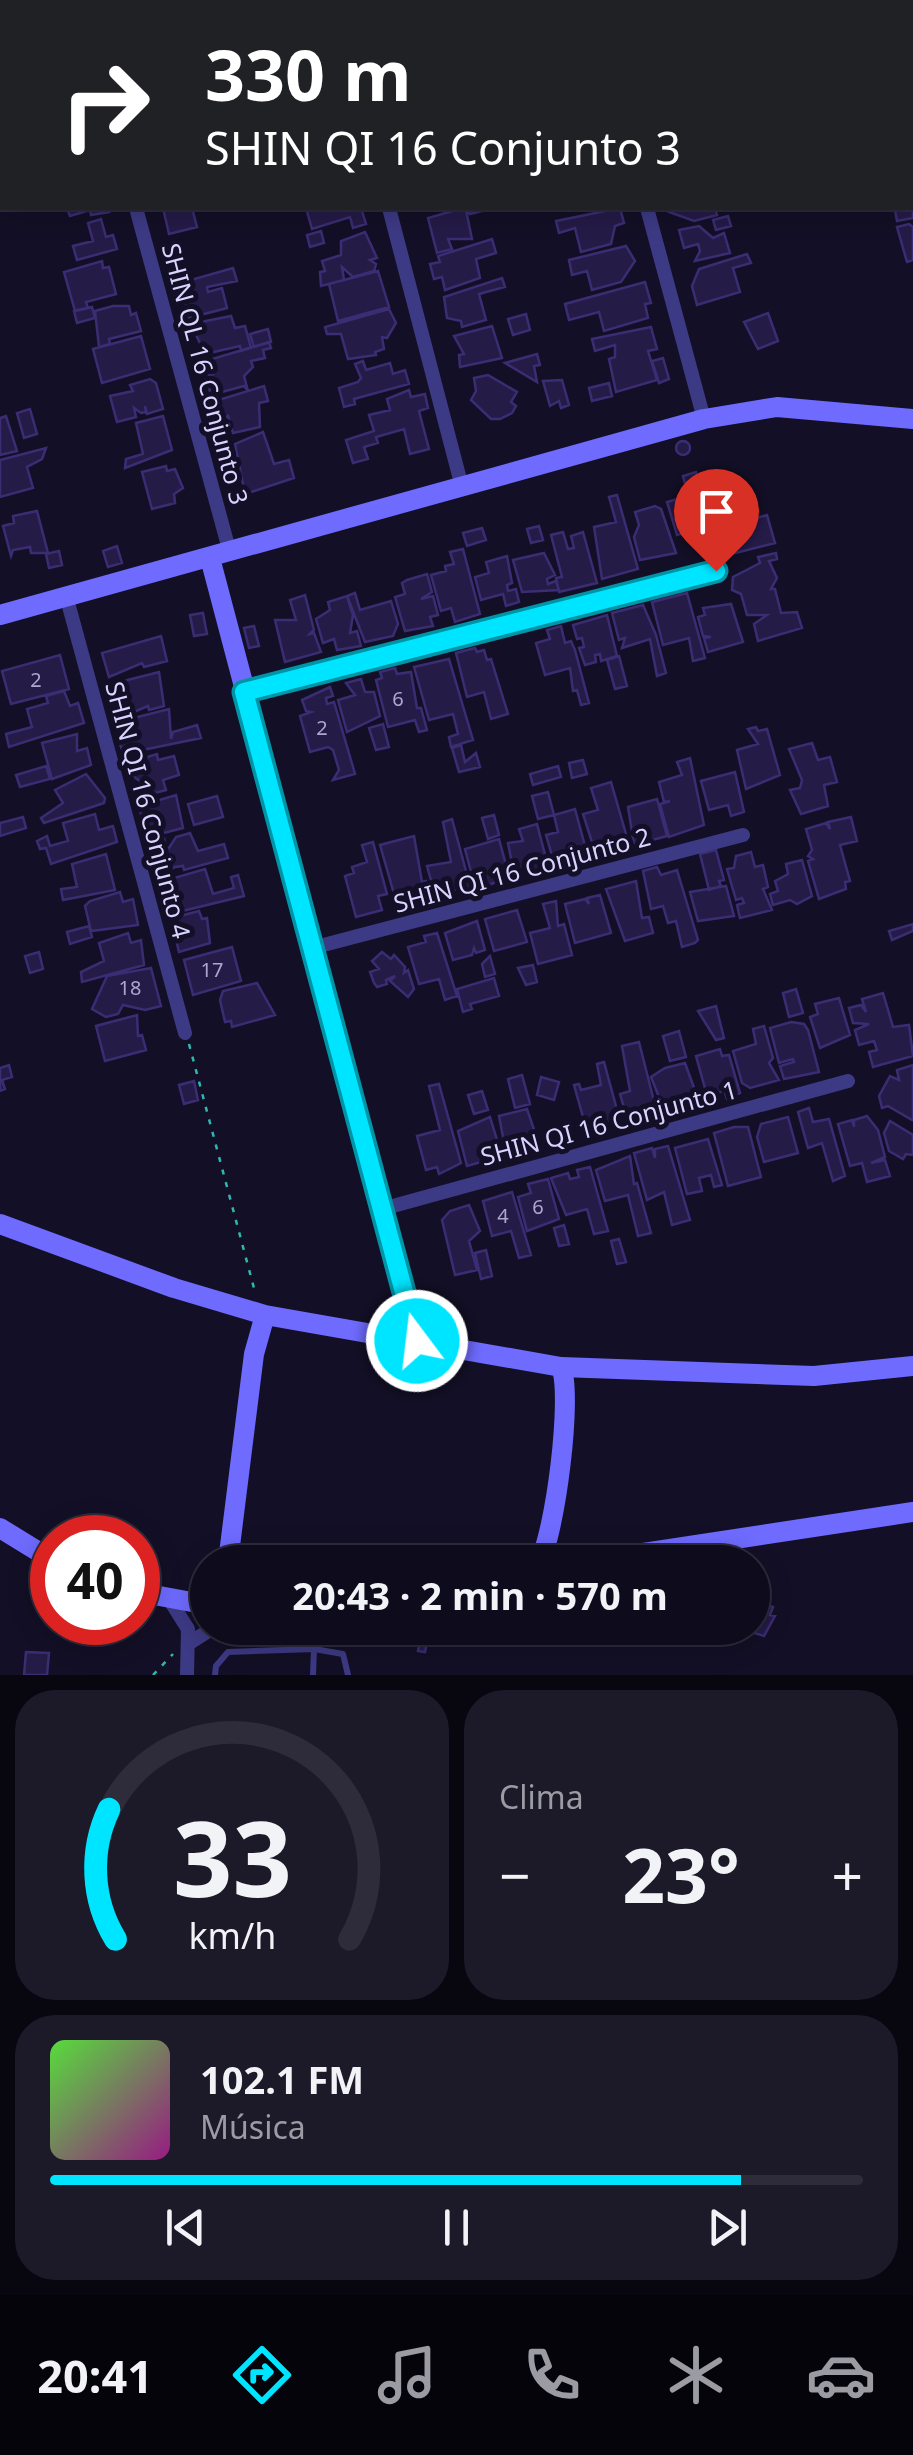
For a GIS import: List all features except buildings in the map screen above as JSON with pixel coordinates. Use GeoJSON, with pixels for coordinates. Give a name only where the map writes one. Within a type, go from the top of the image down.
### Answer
{"type":"FeatureCollection","features":[{"type":"Feature","properties":{"kind":"main road"},"geometry":{"type":"LineString","coordinates":[[0,615],[704,418],[777,407],[913,418]]}},
{"type":"Feature","properties":{"kind":"main road"},"geometry":{"type":"LineString","coordinates":[[220,556],[244,692],[417,1341]]}},
{"type":"Feature","properties":{"kind":"main road"},"geometry":{"type":"LineString","coordinates":[[0,1224],[174,1288],[265,1315],[561,1367],[814,1376],[913,1366]]}},
{"type":"Feature","properties":{"kind":"main road"},"geometry":{"type":"LineString","coordinates":[[230,1545],[254,1354],[265,1315]]}},
{"type":"Feature","properties":{"kind":"main road"},"geometry":{"type":"LineString","coordinates":[[544,1545],[568,1400],[561,1367]]}},
{"type":"Feature","properties":{"kind":"main road"},"geometry":{"type":"LineString","coordinates":[[696,1545],[913,1512]]}},
{"type":"Feature","properties":{"kind":"main road"},"geometry":{"type":"LineString","coordinates":[[0,1528],[30,1546]]}},
{"type":"Feature","properties":{"kind":"main road"},"geometry":{"type":"LineString","coordinates":[[160,1597],[190,1603]]}},
{"type":"Feature","properties":{"kind":"street","name":"SHIN QL 16 Conjunto 3"},"geometry":{"type":"LineString","coordinates":[[136,210],[220,556]]}},
{"type":"Feature","properties":{"kind":"street"},"geometry":{"type":"LineString","coordinates":[[391,210],[462,487]]}},
{"type":"Feature","properties":{"kind":"street"},"geometry":{"type":"LineString","coordinates":[[648,210],[704,418]]}},
{"type":"Feature","properties":{"kind":"street"},"geometry":{"type":"LineString","coordinates":[[244,692],[716,571]]}},
{"type":"Feature","properties":{"kind":"street","name":"SHIN QI 16 Conjunto 4"},"geometry":{"type":"LineString","coordinates":[[67,598],[185,1033]]}},
{"type":"Feature","properties":{"kind":"street","name":"SHIN QI 16 Conjunto 2"},"geometry":{"type":"LineString","coordinates":[[312,948],[743,835]]}},
{"type":"Feature","properties":{"kind":"street","name":"SHIN QI 16 Conjunto 1"},"geometry":{"type":"LineString","coordinates":[[382,1209],[848,1081]]}},
{"type":"Feature","properties":{"kind":"street"},"geometry":{"type":"LineString","coordinates":[[169,1599],[190,1642],[187,1675]]}},
{"type":"Feature","properties":{"kind":"lane"},"geometry":{"type":"LineString","coordinates":[[215,1675],[216,1666],[228,1652],[314,1649],[343,1654],[348,1675]]}},
{"type":"Feature","properties":{"kind":"lane"},"geometry":{"type":"LineString","coordinates":[[312,1675],[314,1649]]}},
{"type":"Feature","properties":{"kind":"path"},"geometry":{"type":"LineString","coordinates":[[185,1033],[265,1315]]}},
{"type":"Feature","properties":{"kind":"path"},"geometry":{"type":"LineString","coordinates":[[154,1675],[168,1657],[190,1642]]}},
{"type":"Feature","properties":{"kind":"route"},"geometry":{"type":"LineString","coordinates":[[417,1341],[244,692],[716,571]]}}]}
